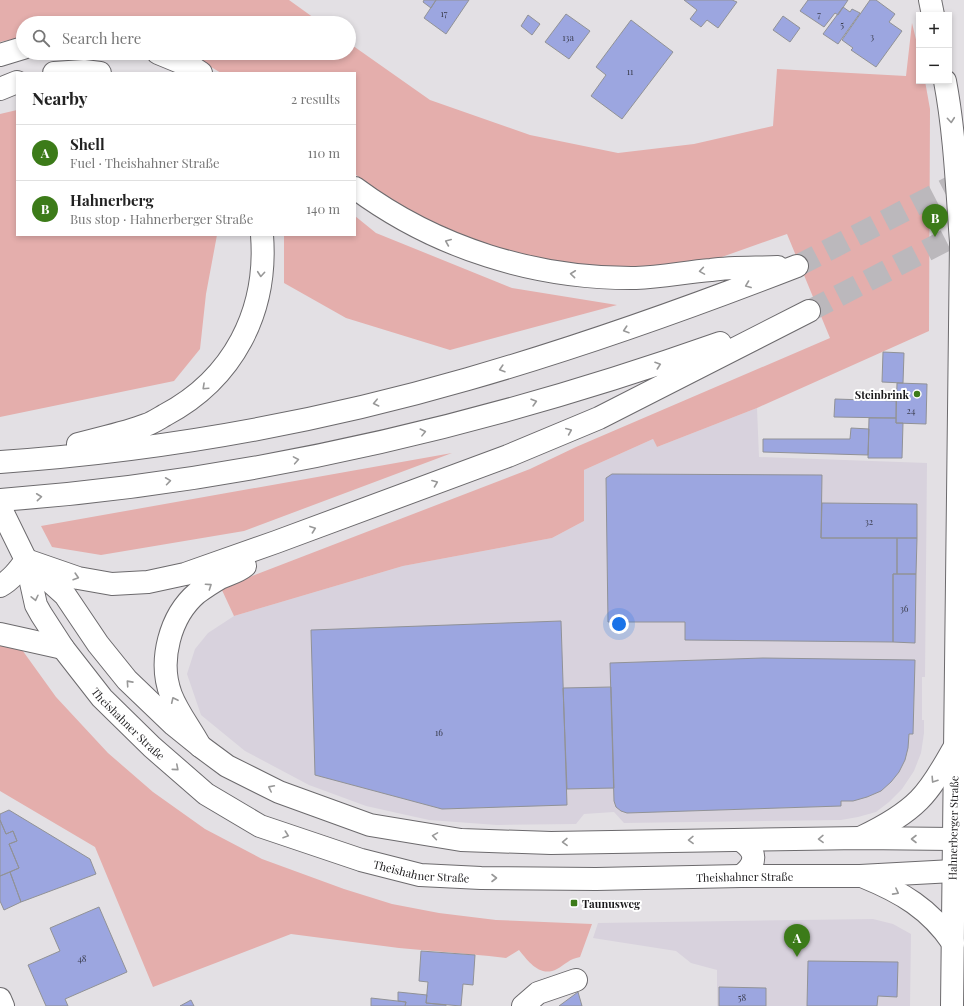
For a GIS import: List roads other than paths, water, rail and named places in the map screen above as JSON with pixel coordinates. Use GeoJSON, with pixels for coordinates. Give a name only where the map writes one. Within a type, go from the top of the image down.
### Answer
{"type":"FeatureCollection","features":[{"type":"Feature","properties":{"kind":"main road"},"geometry":{"type":"LineString","coordinates":[[920,0],[930,12]]}},
{"type":"Feature","properties":{"kind":"main road"},"geometry":{"type":"LineString","coordinates":[[930,0],[932,12]]}},
{"type":"Feature","properties":{"kind":"main road"},"geometry":{"type":"LineString","coordinates":[[0,55],[16,50]]}},
{"type":"Feature","properties":{"kind":"main road"},"geometry":{"type":"LineString","coordinates":[[175,60],[200,72]]}},
{"type":"Feature","properties":{"kind":"main road"},"geometry":{"type":"LineString","coordinates":[[69,72],[92,72]]}},
{"type":"Feature","properties":{"kind":"main road"},"geometry":{"type":"LineString","coordinates":[[0,89],[16,82]]}},
{"type":"Feature","properties":{"kind":"main road","name":"Hahnerberger Straße"},"geometry":{"type":"LineString","coordinates":[[946,84],[949,99],[961,242]]}},
{"type":"Feature","properties":{"kind":"main road"},"geometry":{"type":"LineString","coordinates":[[8,462],[119,450],[213,437],[318,417],[395,399],[468,380],[634,327],[711,300],[797,266],[712,270],[636,278],[555,272],[495,258],[447,242],[420,229],[356,189]]}},
{"type":"Feature","properties":{"kind":"main road","name":"Hahnerberger Straße"},"geometry":{"type":"LineString","coordinates":[[952,1006],[961,242],[964,212]]}},
{"type":"Feature","properties":{"kind":"main road"},"geometry":{"type":"LineString","coordinates":[[8,462],[146,425],[177,409],[203,390],[223,369],[241,343],[250,325],[260,287],[264,252],[262,236]]}},
{"type":"Feature","properties":{"kind":"main road"},"geometry":{"type":"LineString","coordinates":[[0,500],[123,487],[216,474],[324,455],[399,438],[470,421],[646,370],[809,311],[599,418],[508,456],[276,542],[184,574],[148,582],[128,584],[101,583],[78,578],[26,560],[7,583],[0,586]]}},
{"type":"Feature","properties":{"kind":"main road","name":"Theishahner Straße"},"geometry":{"type":"LineString","coordinates":[[4,515],[26,560],[36,605],[64,648],[102,698],[152,747],[206,794],[260,826],[361,860],[420,875],[481,878],[611,879],[741,876],[860,876],[953,871]]}},
{"type":"Feature","properties":{"kind":"main road"},"geometry":{"type":"LineString","coordinates":[[200,746],[178,708],[171,694],[168,683],[167,653],[171,633],[185,607],[198,592],[219,578],[240,570],[276,542]]}},
{"type":"Feature","properties":{"kind":"main road","name":"Theishahner Straße"},"geometry":{"type":"LineString","coordinates":[[26,560],[65,596],[98,644],[127,680],[174,725],[200,746],[227,766],[279,792],[370,825],[461,840],[551,843],[860,838],[953,839]]}},
{"type":"Feature","properties":{"kind":"main road"},"geometry":{"type":"LineString","coordinates":[[0,634],[64,648]]}},
{"type":"Feature","properties":{"kind":"main road"},"geometry":{"type":"LineString","coordinates":[[860,838],[907,812],[920,799],[933,782],[955,747]]}},
{"type":"Feature","properties":{"kind":"main road"},"geometry":{"type":"LineString","coordinates":[[740,840],[748,845],[753,852],[754,859],[752,866],[741,876]]}},
{"type":"Feature","properties":{"kind":"main road"},"geometry":{"type":"LineString","coordinates":[[860,876],[896,892],[921,907],[943,929],[952,943]]}},
{"type":"Feature","properties":{"kind":"main road"},"geometry":{"type":"LineString","coordinates":[[523,1006],[538,993],[576,980]]}},
{"type":"Feature","properties":{"kind":"main road"},"geometry":{"type":"LineString","coordinates":[[0,999],[3,1006]]}},
{"type":"Feature","properties":{"kind":"tunnel"},"geometry":{"type":"LineString","coordinates":[[797,266],[964,180]]}},
{"type":"Feature","properties":{"kind":"tunnel"},"geometry":{"type":"LineString","coordinates":[[809,311],[964,231]]}},
{"type":"Feature","properties":{"kind":"place","name":"Hahnerberg"},"geometry":{"type":"Point","coordinates":[935,237]}},
{"type":"Feature","properties":{"kind":"place","name":"Steinbrink"},"geometry":{"type":"Point","coordinates":[917,394]}},
{"type":"Feature","properties":{"kind":"place","name":"Taunusweg"},"geometry":{"type":"Point","coordinates":[574,903]}},
{"type":"Feature","properties":{"kind":"place","name":"Shell"},"geometry":{"type":"Point","coordinates":[797,957]}}]}
